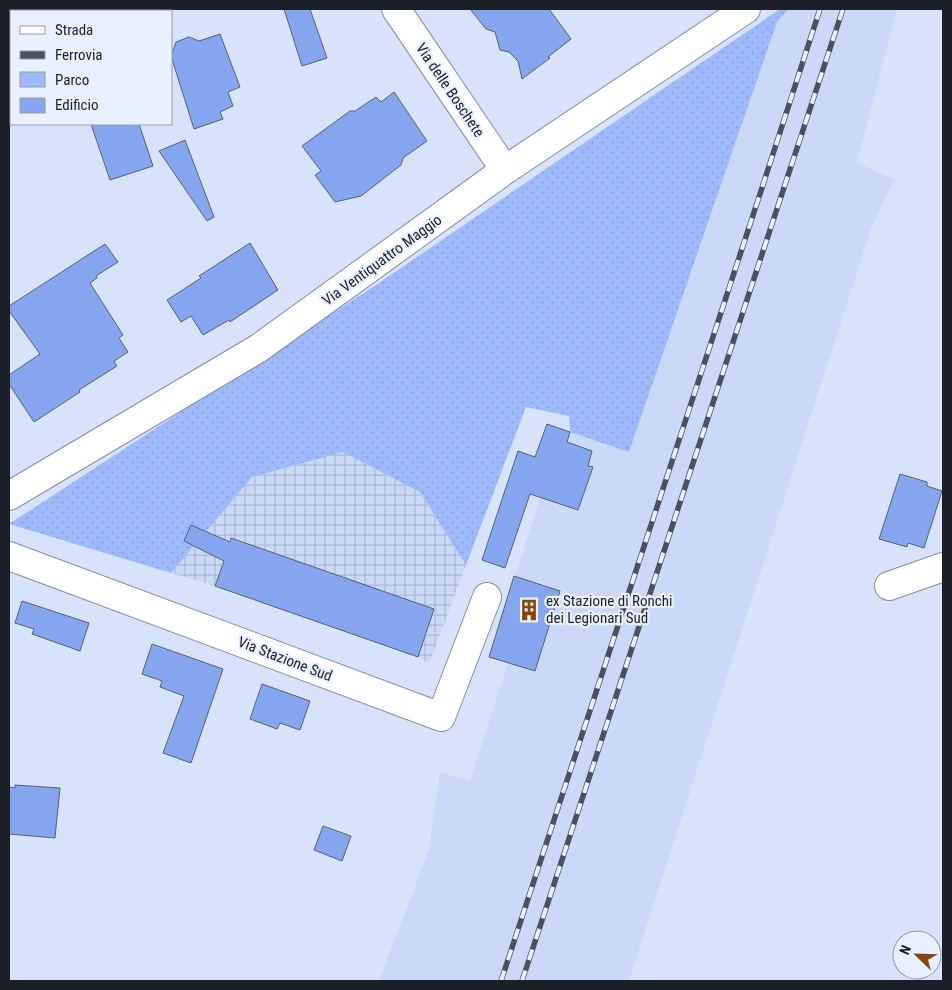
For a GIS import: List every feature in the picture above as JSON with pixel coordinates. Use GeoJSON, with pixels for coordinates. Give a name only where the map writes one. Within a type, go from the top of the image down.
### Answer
{"type":"FeatureCollection","features":[{"type":"Feature","properties":{"kind":"street","name":"Via delle Boschete"},"geometry":{"type":"LineString","coordinates":[[396,9],[505,170]]}},
{"type":"Feature","properties":{"kind":"street","name":"Via Ventiquattro Maggio"},"geometry":{"type":"LineString","coordinates":[[9,496],[260,348],[505,170],[746,9]]}},
{"type":"Feature","properties":{"kind":"street","name":"Via Stazione Sud"},"geometry":{"type":"LineString","coordinates":[[9,556],[441,717],[487,597]]}},
{"type":"Feature","properties":{"kind":"street"},"geometry":{"type":"LineString","coordinates":[[889,586],[943,567]]}},
{"type":"Feature","properties":{"kind":"shaded area"},"geometry":{"type":"Polygon","coordinates":[[[789,9],[897,9],[857,163],[894,179],[871,229],[629,981],[379,981],[429,849],[440,772],[470,781],[508,663],[489,657],[554,456],[562,458],[570,432],[629,452],[777,22],[789,9]]]}},
{"type":"Feature","properties":{"kind":"shaded area"},"geometry":{"type":"Polygon","coordinates":[[[343,452],[420,492],[466,565],[429,664],[418,657],[215,586],[171,573],[252,477],[343,452]]]}},
{"type":"Feature","properties":{"kind":"green space"},"geometry":{"type":"Polygon","coordinates":[[[780,9],[789,9],[777,22],[629,452],[570,432],[569,416],[526,407],[466,565],[420,492],[343,452],[252,477],[171,573],[9,524],[379,283],[780,9]]]}},
{"type":"Feature","properties":{"kind":"building"},"geometry":{"type":"Polygon","coordinates":[[[284,9],[310,9],[327,58],[302,66],[284,9]]]}},
{"type":"Feature","properties":{"kind":"building"},"geometry":{"type":"Polygon","coordinates":[[[470,9],[549,9],[571,39],[522,79],[518,61],[509,52],[500,50],[495,32],[486,29],[470,9]]]}},
{"type":"Feature","properties":{"kind":"building"},"geometry":{"type":"Polygon","coordinates":[[[220,34],[240,87],[228,92],[233,106],[220,112],[223,119],[194,129],[172,59],[172,53],[176,42],[189,37],[199,41],[220,34]]]}},
{"type":"Feature","properties":{"kind":"building"},"geometry":{"type":"Polygon","coordinates":[[[394,92],[427,141],[403,158],[401,165],[361,196],[335,202],[315,175],[321,171],[302,146],[350,111],[355,111],[376,97],[381,102],[394,92]]]}},
{"type":"Feature","properties":{"kind":"building"},"geometry":{"type":"Polygon","coordinates":[[[91,125],[139,125],[153,166],[110,180],[91,125]]]}},
{"type":"Feature","properties":{"kind":"building"},"geometry":{"type":"Polygon","coordinates":[[[185,140],[214,217],[207,221],[159,151],[185,140]]]}},
{"type":"Feature","properties":{"kind":"building"},"geometry":{"type":"Polygon","coordinates":[[[250,243],[278,290],[230,322],[229,320],[203,335],[191,316],[181,322],[167,300],[201,278],[199,276],[250,243]]]}},
{"type":"Feature","properties":{"kind":"building"},"geometry":{"type":"Polygon","coordinates":[[[105,244],[118,262],[96,276],[97,278],[90,283],[123,335],[119,338],[128,352],[114,361],[117,366],[34,422],[9,384],[9,375],[40,354],[9,311],[9,306],[105,244]]]}},
{"type":"Feature","properties":{"kind":"building"},"geometry":{"type":"Polygon","coordinates":[[[547,424],[570,432],[567,442],[592,451],[588,466],[593,467],[578,510],[530,494],[505,568],[482,560],[518,451],[535,457],[547,424]]]}},
{"type":"Feature","properties":{"kind":"building"},"geometry":{"type":"Polygon","coordinates":[[[900,474],[927,482],[927,486],[942,491],[924,548],[908,543],[907,547],[879,539],[900,474]]]}},
{"type":"Feature","properties":{"kind":"building"},"geometry":{"type":"Polygon","coordinates":[[[191,525],[230,542],[231,538],[434,609],[418,657],[215,586],[224,561],[184,541],[191,525]]]}},
{"type":"Feature","properties":{"kind":"building","name":"ex Stazione di Ronchi dei Legionari Sud"},"geometry":{"type":"Polygon","coordinates":[[[514,576],[560,591],[535,671],[489,657],[514,576]]]}},
{"type":"Feature","properties":{"kind":"building"},"geometry":{"type":"Polygon","coordinates":[[[22,601],[89,623],[80,651],[32,634],[34,629],[15,623],[22,601]]]}},
{"type":"Feature","properties":{"kind":"building"},"geometry":{"type":"Polygon","coordinates":[[[152,644],[223,669],[191,763],[163,753],[184,696],[160,687],[162,681],[142,674],[152,644]]]}},
{"type":"Feature","properties":{"kind":"building"},"geometry":{"type":"Polygon","coordinates":[[[262,684],[310,701],[300,730],[280,723],[277,729],[250,719],[262,684]]]}},
{"type":"Feature","properties":{"kind":"building"},"geometry":{"type":"Polygon","coordinates":[[[15,785],[60,788],[55,838],[9,834],[9,787],[15,788],[15,785]]]}},
{"type":"Feature","properties":{"kind":"building"},"geometry":{"type":"Polygon","coordinates":[[[323,826],[351,836],[342,861],[314,850],[323,826]]]}},
{"type":"Feature","properties":{"kind":"railway"},"geometry":{"type":"LineString","coordinates":[[501,981],[820,9]]}},
{"type":"Feature","properties":{"kind":"railway"},"geometry":{"type":"LineString","coordinates":[[522,981],[843,9]]}},
{"type":"Feature","properties":{"kind":"place","name":"ex Stazione di Ronchi dei Legionari Sud"},"geometry":{"type":"Point","coordinates":[529,610]}}]}
